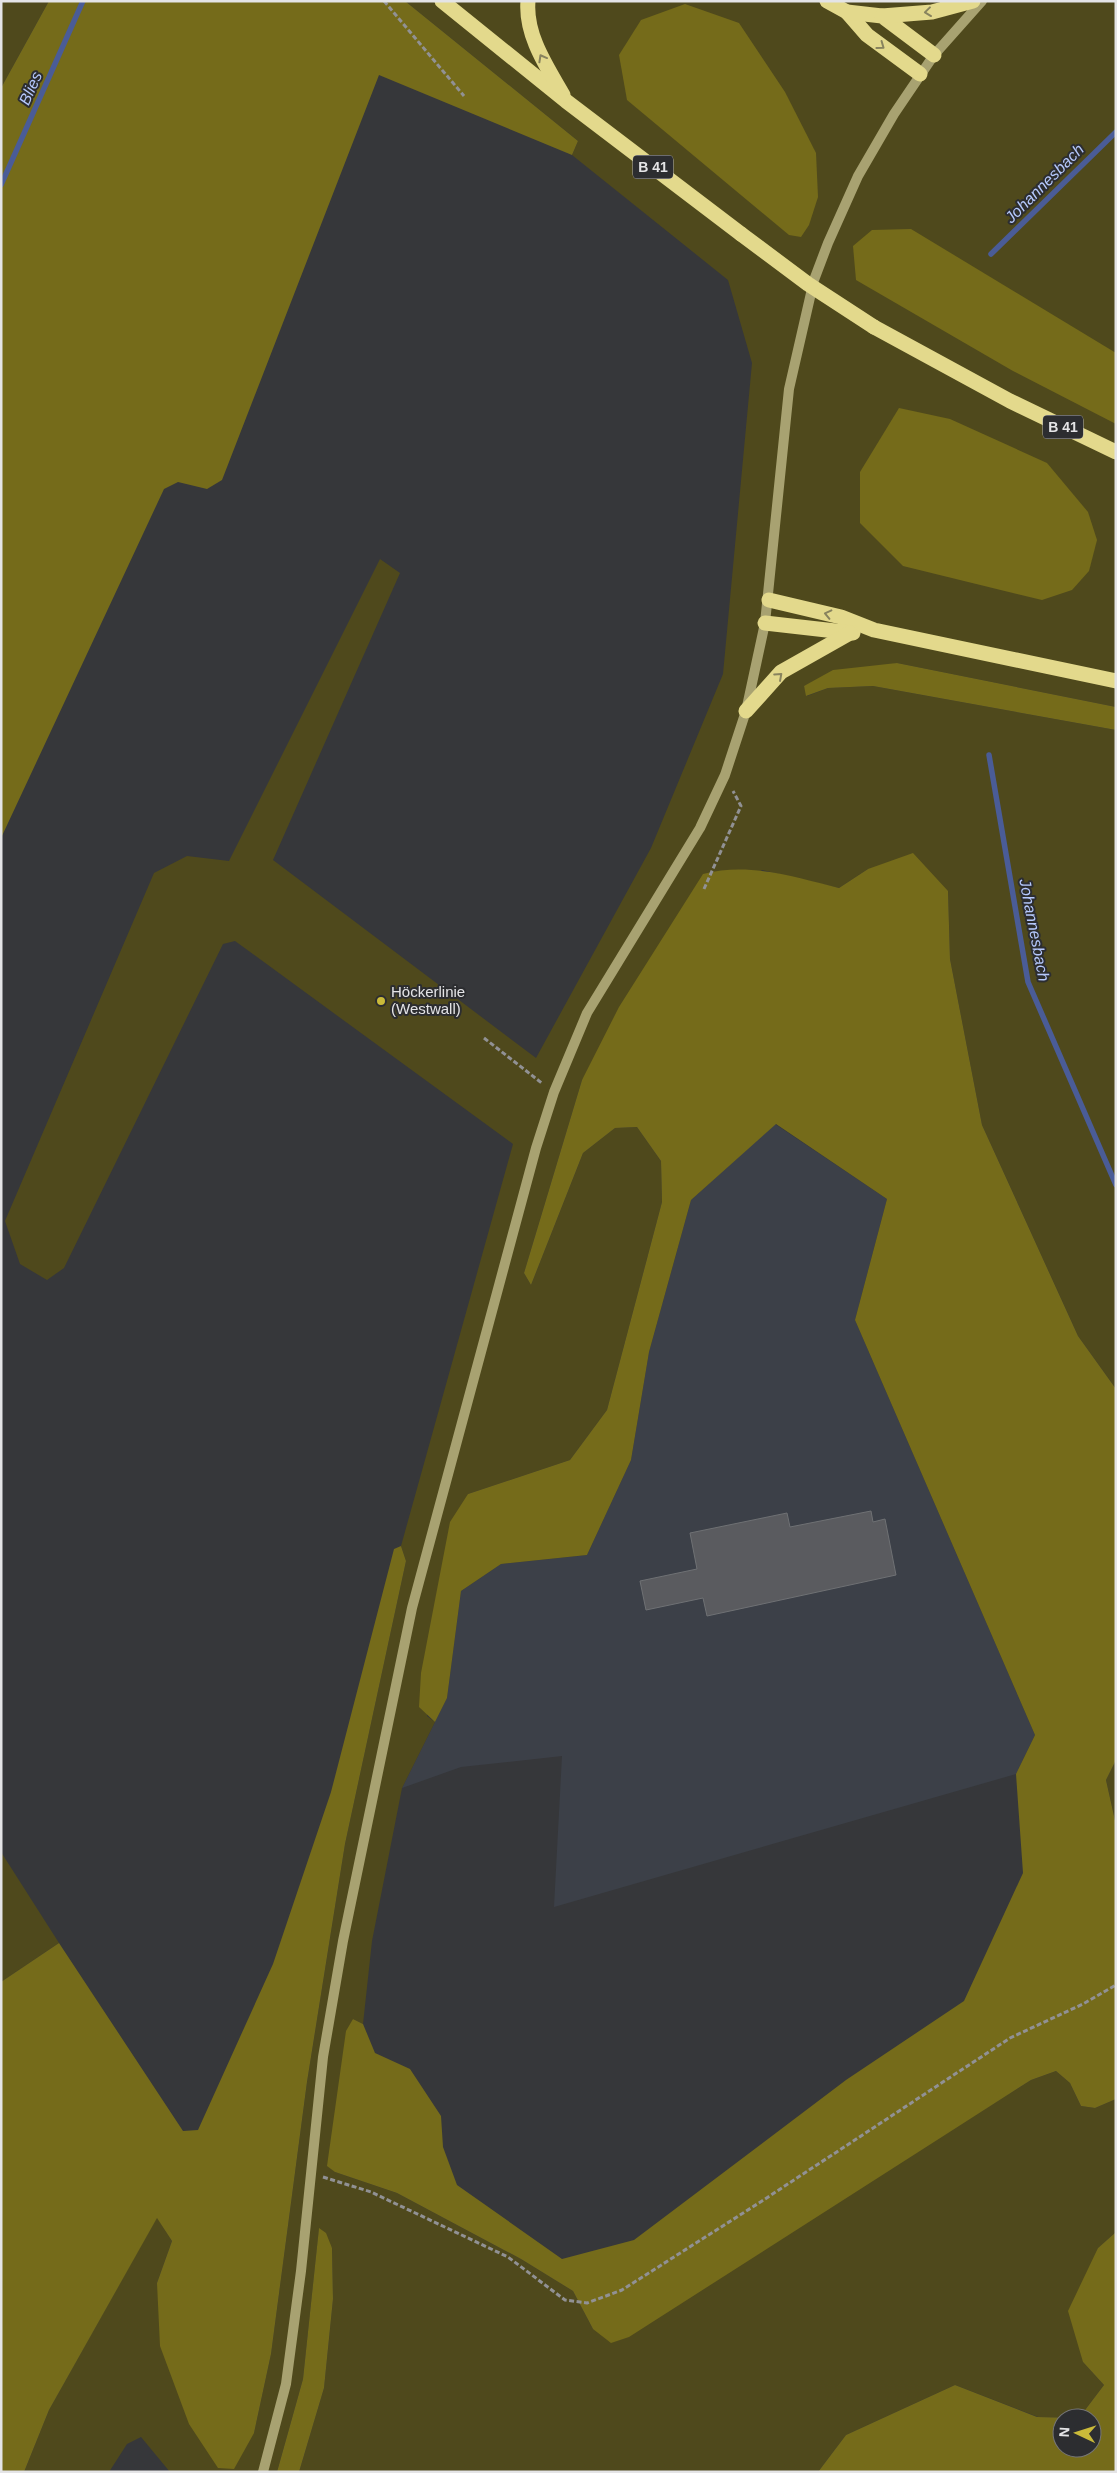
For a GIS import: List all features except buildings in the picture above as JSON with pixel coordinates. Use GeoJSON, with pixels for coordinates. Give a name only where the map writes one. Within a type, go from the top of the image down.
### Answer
{"type":"FeatureCollection","features":[{"type":"Feature","properties":{"kind":"highway","name":"B 41"},"geometry":{"type":"LineString","coordinates":[[442,1],[566,101],[808,284],[874,327],[1010,401],[1116,452]]}},
{"type":"Feature","properties":{"kind":"highway"},"geometry":{"type":"LineString","coordinates":[[528,1],[527,12],[536,48],[566,101]]}},
{"type":"Feature","properties":{"kind":"highway"},"geometry":{"type":"LineString","coordinates":[[827,1],[847,12],[867,35],[920,74]]}},
{"type":"Feature","properties":{"kind":"highway"},"geometry":{"type":"LineString","coordinates":[[847,12],[882,16],[932,12],[973,1]]}},
{"type":"Feature","properties":{"kind":"highway"},"geometry":{"type":"LineString","coordinates":[[882,16],[934,55]]}},
{"type":"Feature","properties":{"kind":"highway"},"geometry":{"type":"LineString","coordinates":[[768,600],[841,616],[874,630],[1116,682]]}},
{"type":"Feature","properties":{"kind":"highway"},"geometry":{"type":"LineString","coordinates":[[765,624],[850,633],[874,630]]}},
{"type":"Feature","properties":{"kind":"highway"},"geometry":{"type":"LineString","coordinates":[[746,711],[781,672],[850,633]]}},
{"type":"Feature","properties":{"kind":"main road"},"geometry":{"type":"LineString","coordinates":[[263,2472],[286,2384],[301,2271],[323,2057],[343,1941],[412,1608],[533,1157],[554,1092],[587,1013],[700,828],[724,774],[746,711],[765,624],[789,389],[814,280],[858,176],[894,114],[934,55],[982,1]]}},
{"type":"Feature","properties":{"kind":"path"},"geometry":{"type":"LineString","coordinates":[[384,1],[464,96]]}},
{"type":"Feature","properties":{"kind":"path"},"geometry":{"type":"LineString","coordinates":[[704,889],[741,806],[724,774]]}},
{"type":"Feature","properties":{"kind":"path"},"geometry":{"type":"LineString","coordinates":[[484,1038],[554,1092]]}},
{"type":"Feature","properties":{"kind":"path"},"geometry":{"type":"LineString","coordinates":[[310,2172],[371,2192],[508,2257],[565,2300],[587,2303],[622,2290],[762,2201],[1010,2038],[1083,2004],[1116,1985]]}},
{"type":"Feature","properties":{"kind":"shaded area"},"geometry":{"type":"Polygon","coordinates":[[[1,1],[49,1],[1,88],[1,1]]]}},
{"type":"Feature","properties":{"kind":"shaded area"},"geometry":{"type":"Polygon","coordinates":[[[49,1],[405,1],[578,141],[572,155],[379,75],[222,480],[207,489],[178,482],[164,489],[1,838],[1,88],[49,1]]]}},
{"type":"Feature","properties":{"kind":"shaded area"},"geometry":{"type":"Polygon","coordinates":[[[405,1],[1116,1],[1116,707],[897,663],[804,686],[807,696],[828,688],[873,686],[1116,730],[1116,1389],[1078,1336],[982,1125],[950,959],[948,891],[868,869],[839,888],[762,870],[582,1080],[524,1273],[531,1285],[583,1153],[615,1128],[637,1127],[661,1161],[662,1202],[607,1410],[570,1460],[468,1494],[427,1716],[435,1722],[402,1788],[372,1941],[363,2024],[353,2019],[335,2172],[397,2193],[521,2259],[573,2291],[593,2329],[854,2191],[1031,2080],[1056,2071],[1070,2083],[1081,2106],[1095,2108],[1116,2099],[1116,2232],[1098,2248],[1083,2362],[1104,2385],[1087,2408],[1052,2408],[1052,2417],[1038,2417],[955,2385],[846,2435],[818,2472],[299,2472],[324,2388],[333,2299],[332,2248],[319,2229],[303,2379],[277,2472],[170,2472],[141,2437],[127,2444],[109,2472],[24,2472],[49,2410],[157,2217],[172,2241],[157,2283],[254,2433],[271,2354],[307,2082],[345,1844],[406,1561],[401,1546],[513,1144],[235,941],[223,944],[64,1268],[47,1280],[20,1264],[5,1221],[154,873],[187,856],[229,861],[380,559],[400,573],[273,860],[536,1058],[651,848],[723,674],[752,363],[728,280],[572,155],[578,141],[405,1]]]}},
{"type":"Feature","properties":{"kind":"shaded area"},"geometry":{"type":"Polygon","coordinates":[[[685,4],[739,23],[785,92],[816,153],[818,197],[809,225],[801,237],[789,235],[627,100],[619,55],[641,20],[685,4]]]}},
{"type":"Feature","properties":{"kind":"shaded area"},"geometry":{"type":"Polygon","coordinates":[[[911,229],[1116,353],[1116,424],[1013,371],[856,280],[853,246],[872,230],[911,229]]]}},
{"type":"Feature","properties":{"kind":"shaded area"},"geometry":{"type":"Polygon","coordinates":[[[899,408],[950,419],[1047,463],[1088,512],[1097,540],[1089,571],[1072,590],[1042,600],[903,566],[860,523],[860,472],[899,408]]]}},
{"type":"Feature","properties":{"kind":"shaded area"},"geometry":{"type":"Polygon","coordinates":[[[897,663],[1116,707],[1116,730],[873,686],[828,688],[806,696],[804,686],[833,670],[897,663]]]}},
{"type":"Feature","properties":{"kind":"shaded area"},"geometry":{"type":"Polygon","coordinates":[[[913,853],[948,891],[950,959],[982,1125],[1078,1336],[1116,1389],[1116,1760],[1106,1780],[1116,1825],[1116,2099],[1095,2108],[1081,2106],[1070,2083],[1056,2071],[1031,2080],[629,2337],[611,2343],[593,2329],[573,2291],[521,2259],[397,2193],[335,2172],[327,2166],[346,2031],[353,2019],[363,2024],[375,2053],[410,2069],[441,2116],[443,2147],[457,2185],[562,2259],[634,2240],[846,2080],[964,2001],[1023,1873],[1016,1774],[1035,1735],[855,1320],[887,1199],[776,1124],[691,1200],[649,1352],[631,1460],[587,1555],[501,1564],[461,1591],[447,1698],[435,1722],[419,1707],[421,1673],[450,1522],[468,1494],[570,1460],[607,1410],[662,1202],[661,1161],[637,1127],[615,1128],[583,1153],[531,1285],[524,1273],[582,1080],[619,1007],[703,874],[720,871],[754,870],[771,872],[839,888],[868,869],[913,853]]]}},
{"type":"Feature","properties":{"kind":"shaded area"},"geometry":{"type":"Polygon","coordinates":[[[775,1124],[887,1199],[855,1320],[1035,1735],[1016,1774],[554,1907],[562,1756],[461,1767],[402,1788],[447,1698],[461,1591],[501,1564],[587,1555],[631,1460],[649,1352],[691,1200],[775,1124]]]}},
{"type":"Feature","properties":{"kind":"shaded area"},"geometry":{"type":"Polygon","coordinates":[[[401,1546],[406,1561],[345,1844],[307,2082],[271,2354],[254,2433],[234,2469],[218,2468],[189,2424],[160,2346],[157,2283],[172,2241],[157,2218],[49,2410],[24,2472],[1,2472],[1,1982],[59,1943],[183,2131],[198,2130],[273,1964],[331,1792],[394,1549],[401,1546]]]}},
{"type":"Feature","properties":{"kind":"shaded area"},"geometry":{"type":"Polygon","coordinates":[[[1116,1760],[1116,1825],[1106,1780],[1116,1760]]]}},
{"type":"Feature","properties":{"kind":"shaded area"},"geometry":{"type":"Polygon","coordinates":[[[1,1852],[59,1943],[1,1982],[1,1852]]]}},
{"type":"Feature","properties":{"kind":"shaded area"},"geometry":{"type":"Polygon","coordinates":[[[319,2228],[326,2233],[332,2248],[333,2299],[324,2388],[299,2472],[277,2472],[303,2379],[319,2228]]]}},
{"type":"Feature","properties":{"kind":"shaded area"},"geometry":{"type":"Polygon","coordinates":[[[1116,2232],[1116,2472],[818,2472],[846,2435],[955,2385],[1037,2417],[1052,2417],[1052,2458],[1102,2458],[1102,2408],[1087,2408],[1104,2385],[1083,2362],[1068,2311],[1098,2248],[1116,2232]]]}},
{"type":"Feature","properties":{"kind":"waterway","name":"Blies"},"geometry":{"type":"LineString","coordinates":[[1,185],[83,1]]}},
{"type":"Feature","properties":{"kind":"waterway","name":"Johannesbach"},"geometry":{"type":"LineString","coordinates":[[991,254],[1116,132]]}},
{"type":"Feature","properties":{"kind":"waterway","name":"Johannesbach"},"geometry":{"type":"LineString","coordinates":[[989,755],[1028,982],[1116,1185]]}},
{"type":"Feature","properties":{"kind":"place","name":"Höckerlinie (Westwall)"},"geometry":{"type":"Point","coordinates":[381,1001]}}]}
